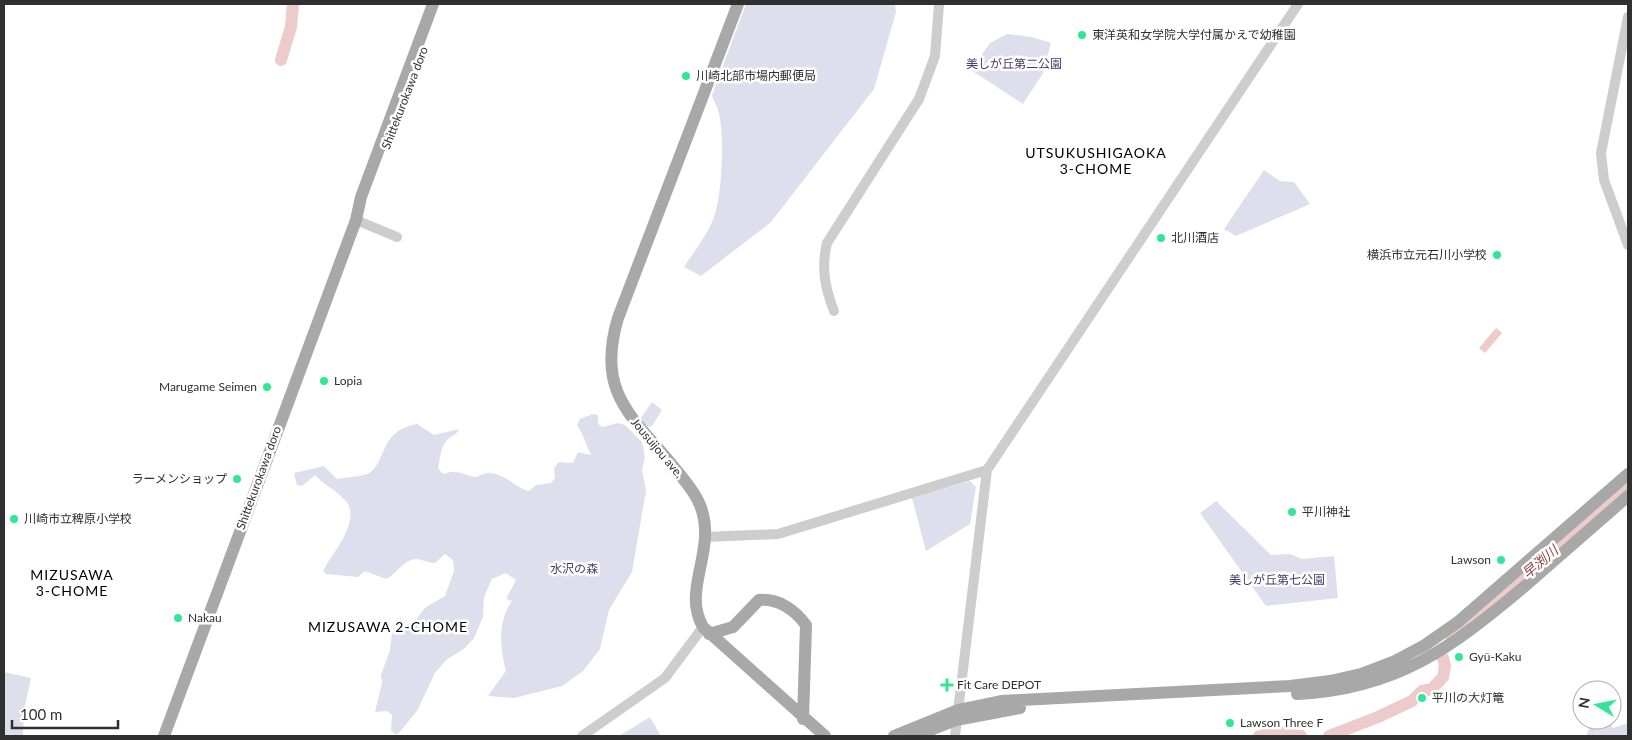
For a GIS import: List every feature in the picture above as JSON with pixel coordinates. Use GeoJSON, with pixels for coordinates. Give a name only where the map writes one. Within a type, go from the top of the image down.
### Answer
{"type":"FeatureCollection","features":[{"type":"Feature","properties":{"kind":"main road","name":"Shittekurokawa doro"},"geometry":{"type":"LineString","coordinates":[[164,736],[356,220],[364,189],[433,4]]}},
{"type":"Feature","properties":{"kind":"main road","name":"Shittekurokawa doro"},"geometry":{"type":"LineString","coordinates":[[356,220],[366,202],[441,4]]}},
{"type":"Feature","properties":{"kind":"main road","name":"Jousuijou ave."},"geometry":{"type":"LineString","coordinates":[[738,4],[618,318],[610,349],[612,378],[618,395],[633,421],[666,457],[696,497],[701,507],[705,537],[704,558],[694,594],[697,617],[706,631],[803,719],[825,736]]}},
{"type":"Feature","properties":{"kind":"main road"},"geometry":{"type":"LineString","coordinates":[[894,736],[957,715],[1017,699],[1303,685],[1367,672],[1410,654],[1458,622],[1628,474]]}},
{"type":"Feature","properties":{"kind":"main road"},"geometry":{"type":"LineString","coordinates":[[915,736],[957,715],[1018,708],[1306,694],[1354,688],[1377,681],[1419,663],[1475,628],[1628,496]]}},
{"type":"Feature","properties":{"kind":"main road"},"geometry":{"type":"LineString","coordinates":[[706,631],[733,627],[759,600],[775,601],[800,616],[806,625],[803,719]]}},
{"type":"Feature","properties":{"kind":"street"},"geometry":{"type":"LineString","coordinates":[[834,311],[823,276],[823,260],[827,243],[910,117],[922,93],[935,56],[939,4]]}},
{"type":"Feature","properties":{"kind":"street"},"geometry":{"type":"LineString","coordinates":[[955,736],[987,470],[1298,4]]}},
{"type":"Feature","properties":{"kind":"street"},"geometry":{"type":"LineString","coordinates":[[1628,17],[1601,153],[1604,180],[1628,245]]}},
{"type":"Feature","properties":{"kind":"street"},"geometry":{"type":"LineString","coordinates":[[356,220],[397,236]]}},
{"type":"Feature","properties":{"kind":"street"},"geometry":{"type":"LineString","coordinates":[[705,537],[778,534],[987,470]]}},
{"type":"Feature","properties":{"kind":"street"},"geometry":{"type":"LineString","coordinates":[[582,736],[665,678],[706,631]]}},
{"type":"Feature","properties":{"kind":"green space"},"geometry":{"type":"Polygon","coordinates":[[[746,4],[895,4],[896,12],[874,89],[771,222],[701,276],[684,267],[709,228],[715,214],[719,192],[722,162],[721,132],[718,110],[712,95],[746,4]]]}},
{"type":"Feature","properties":{"kind":"green space","name":"美しが丘第二公園"},"geometry":{"type":"Polygon","coordinates":[[[1007,34],[1032,37],[1051,43],[1043,73],[1023,104],[971,70],[990,43],[1007,34]]]}},
{"type":"Feature","properties":{"kind":"green space"},"geometry":{"type":"Polygon","coordinates":[[[1264,170],[1280,181],[1294,182],[1310,204],[1236,236],[1224,229],[1264,170]]]}},
{"type":"Feature","properties":{"kind":"green space"},"geometry":{"type":"Polygon","coordinates":[[[652,402],[662,410],[652,426],[647,427],[640,419],[652,402]]]}},
{"type":"Feature","properties":{"kind":"green space","name":"水沢の森"},"geometry":{"type":"Polygon","coordinates":[[[593,414],[598,415],[598,424],[602,427],[618,423],[625,425],[642,442],[645,457],[642,469],[646,491],[632,572],[609,610],[600,649],[583,671],[562,686],[514,698],[488,696],[506,671],[501,635],[504,618],[512,601],[506,599],[516,580],[506,573],[492,579],[484,597],[483,617],[474,638],[465,648],[446,660],[435,673],[417,711],[397,735],[391,731],[392,715],[387,711],[375,712],[382,683],[381,675],[390,650],[392,633],[398,627],[413,623],[426,607],[445,596],[454,571],[453,560],[445,554],[435,563],[418,559],[411,560],[386,579],[365,571],[358,577],[326,574],[323,571],[339,546],[348,527],[350,508],[341,496],[315,475],[302,486],[297,485],[294,473],[324,466],[337,479],[367,474],[378,464],[384,449],[395,434],[404,428],[417,424],[434,435],[459,429],[447,440],[442,449],[438,468],[443,474],[455,472],[475,477],[488,473],[496,474],[529,491],[536,485],[551,483],[555,478],[554,468],[559,462],[573,463],[578,452],[591,455],[577,425],[580,419],[593,414]]]}},
{"type":"Feature","properties":{"kind":"green space"},"geometry":{"type":"Polygon","coordinates":[[[970,481],[976,487],[970,524],[926,551],[912,498],[970,481]]]}},
{"type":"Feature","properties":{"kind":"green space","name":"美しが丘第七公園"},"geometry":{"type":"Polygon","coordinates":[[[1216,501],[1271,555],[1290,554],[1302,559],[1334,556],[1338,598],[1266,606],[1200,513],[1216,501]]]}},
{"type":"Feature","properties":{"kind":"green space"},"geometry":{"type":"Polygon","coordinates":[[[4,672],[31,678],[24,710],[23,735],[26,736],[4,736],[4,672]]]}},
{"type":"Feature","properties":{"kind":"green space"},"geometry":{"type":"Polygon","coordinates":[[[650,717],[661,736],[619,736],[650,717]]]}},
{"type":"Feature","properties":{"kind":"green space"},"geometry":{"type":"Polygon","coordinates":[[[1628,723],[1628,736],[1586,736],[1589,730],[1622,730],[1622,725],[1628,723]]]}},
{"type":"Feature","properties":{"kind":"shaded area"},"geometry":{"type":"Polygon","coordinates":[[[1496,328],[1502,333],[1485,353],[1479,348],[1496,328]]]}},
{"type":"Feature","properties":{"kind":"waterway"},"geometry":{"type":"LineString","coordinates":[[281,60],[291,27],[293,4]]}},
{"type":"Feature","properties":{"kind":"waterway","name":"早渕川"},"geometry":{"type":"LineString","coordinates":[[1451,636],[1628,487]]}},
{"type":"Feature","properties":{"kind":"waterway","name":"早渕川"},"geometry":{"type":"LineString","coordinates":[[1329,736],[1378,717],[1412,701],[1422,691],[1432,689],[1443,677],[1445,666],[1443,658]]}},
{"type":"Feature","properties":{"kind":"waterway","name":"早渕川"},"geometry":{"type":"LineString","coordinates":[[1259,736],[1277,732],[1301,736]]}},
{"type":"Feature","properties":{"kind":"place","name":"東洋英和女学院大学付属かえで幼稚園"},"geometry":{"type":"Point","coordinates":[1082,35]}},
{"type":"Feature","properties":{"kind":"place","name":"川崎北部市場内郵便局"},"geometry":{"type":"Point","coordinates":[686,76]}},
{"type":"Feature","properties":{"kind":"place","name":"北川酒店"},"geometry":{"type":"Point","coordinates":[1161,238]}},
{"type":"Feature","properties":{"kind":"place","name":"横浜市立元石川小学校"},"geometry":{"type":"Point","coordinates":[1497,255]}},
{"type":"Feature","properties":{"kind":"place","name":"Lopia"},"geometry":{"type":"Point","coordinates":[324,381]}},
{"type":"Feature","properties":{"kind":"place","name":"Marugame Seimen"},"geometry":{"type":"Point","coordinates":[267,387]}},
{"type":"Feature","properties":{"kind":"place","name":"ラーメンショップ"},"geometry":{"type":"Point","coordinates":[237,479]}},
{"type":"Feature","properties":{"kind":"place","name":"平川神社"},"geometry":{"type":"Point","coordinates":[1292,512]}},
{"type":"Feature","properties":{"kind":"place","name":"川崎市立稗原小学校"},"geometry":{"type":"Point","coordinates":[14,519]}},
{"type":"Feature","properties":{"kind":"place","name":"Lawson"},"geometry":{"type":"Point","coordinates":[1501,560]}},
{"type":"Feature","properties":{"kind":"place","name":"Nakau"},"geometry":{"type":"Point","coordinates":[178,618]}},
{"type":"Feature","properties":{"kind":"place","name":"Gyū-Kaku"},"geometry":{"type":"Point","coordinates":[1459,657]}},
{"type":"Feature","properties":{"kind":"place","name":"Fit Care DEPOT"},"geometry":{"type":"Point","coordinates":[947,685]}},
{"type":"Feature","properties":{"kind":"place","name":"平川の大灯篭"},"geometry":{"type":"Point","coordinates":[1422,698]}},
{"type":"Feature","properties":{"kind":"place","name":"Lawson Three F"},"geometry":{"type":"Point","coordinates":[1230,723]}},
{"type":"Feature","properties":{"kind":"district","name":"UTSUKUSHIGAOKA 3-CHOME"},"geometry":{"type":"Point","coordinates":[1096,162]}},
{"type":"Feature","properties":{"kind":"district","name":"MIZUSAWA 3-CHOME"},"geometry":{"type":"Point","coordinates":[72,584]}},
{"type":"Feature","properties":{"kind":"district","name":"MIZUSAWA 2-CHOME"},"geometry":{"type":"Point","coordinates":[388,627]}}]}
